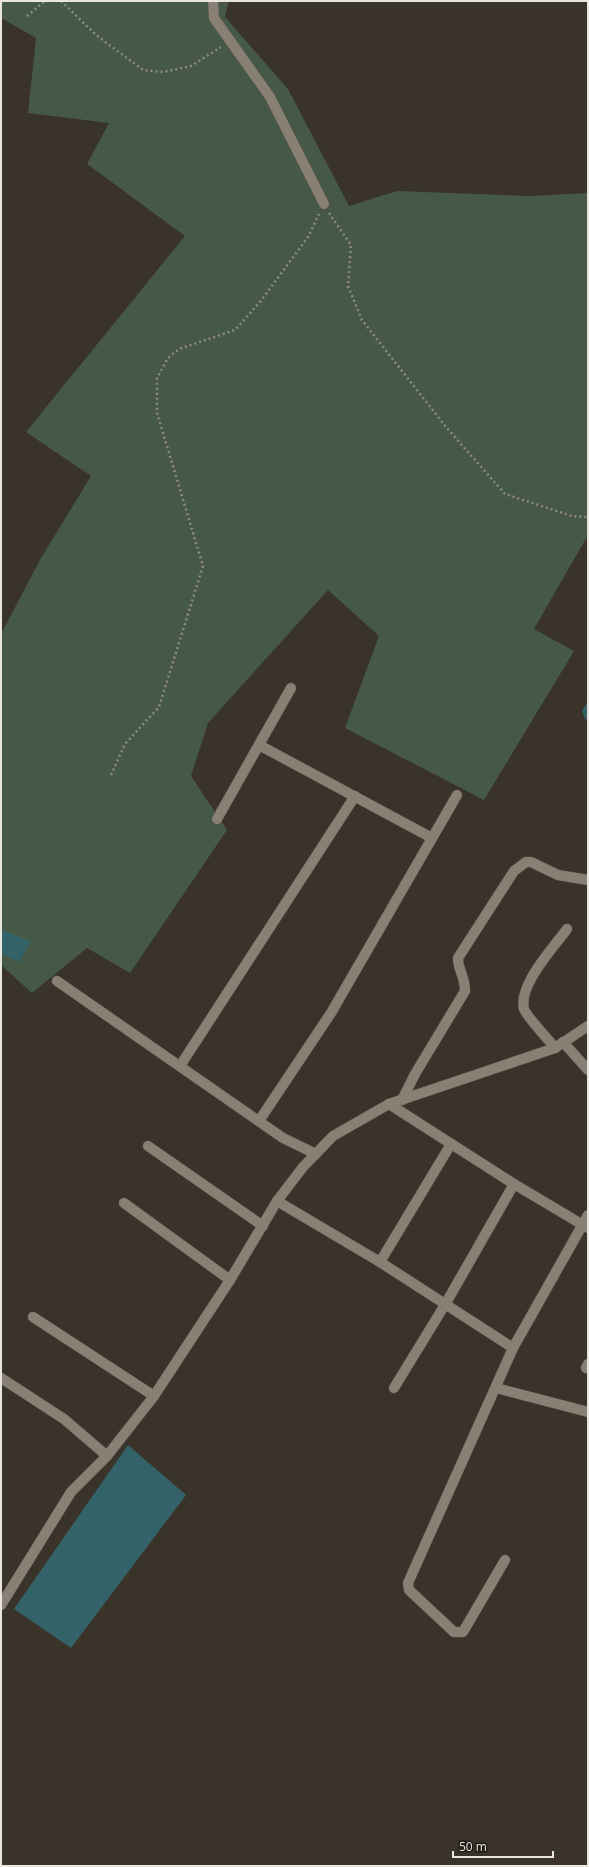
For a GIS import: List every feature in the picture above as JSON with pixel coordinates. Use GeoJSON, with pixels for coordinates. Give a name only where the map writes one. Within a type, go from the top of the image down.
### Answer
{"type":"FeatureCollection","features":[{"type":"Feature","properties":{"kind":"street"},"geometry":{"type":"LineString","coordinates":[[213,1],[214,18],[270,97],[324,204]]}},
{"type":"Feature","properties":{"kind":"street"},"geometry":{"type":"LineString","coordinates":[[217,819],[291,688]]}},
{"type":"Feature","properties":{"kind":"street"},"geometry":{"type":"LineString","coordinates":[[259,745],[432,838]]}},
{"type":"Feature","properties":{"kind":"street"},"geometry":{"type":"LineString","coordinates":[[259,1121],[331,1013],[457,795]]}},
{"type":"Feature","properties":{"kind":"street"},"geometry":{"type":"LineString","coordinates":[[180,1066],[355,796]]}},
{"type":"Feature","properties":{"kind":"street"},"geometry":{"type":"LineString","coordinates":[[402,1100],[415,1074],[465,991],[465,980],[458,964],[458,958],[514,871],[520,864],[531,862],[558,875],[588,880]]}},
{"type":"Feature","properties":{"kind":"street"},"geometry":{"type":"LineString","coordinates":[[567,928],[529,982],[523,996],[524,1010],[559,1045],[588,1070]]}},
{"type":"Feature","properties":{"kind":"street"},"geometry":{"type":"LineString","coordinates":[[57,981],[282,1138],[316,1154]]}},
{"type":"Feature","properties":{"kind":"street"},"geometry":{"type":"LineString","coordinates":[[1,1605],[71,1492],[107,1456],[154,1396],[230,1280],[277,1201],[303,1167],[333,1136],[389,1104],[559,1045],[588,1026]]}},
{"type":"Feature","properties":{"kind":"street"},"geometry":{"type":"LineString","coordinates":[[389,1104],[514,1184],[586,1222],[513,1348],[408,1583],[409,1590],[454,1632],[463,1632],[505,1560]]}},
{"type":"Feature","properties":{"kind":"street"},"geometry":{"type":"LineString","coordinates":[[380,1262],[451,1144]]}},
{"type":"Feature","properties":{"kind":"street"},"geometry":{"type":"LineString","coordinates":[[148,1146],[263,1226]]}},
{"type":"Feature","properties":{"kind":"street"},"geometry":{"type":"LineString","coordinates":[[394,1388],[446,1304],[514,1184]]}},
{"type":"Feature","properties":{"kind":"street"},"geometry":{"type":"LineString","coordinates":[[277,1201],[380,1262],[513,1348]]}},
{"type":"Feature","properties":{"kind":"street"},"geometry":{"type":"LineString","coordinates":[[124,1203],[230,1280]]}},
{"type":"Feature","properties":{"kind":"street"},"geometry":{"type":"LineString","coordinates":[[33,1317],[154,1396]]}},
{"type":"Feature","properties":{"kind":"street"},"geometry":{"type":"LineString","coordinates":[[1,1378],[64,1419],[107,1456]]}},
{"type":"Feature","properties":{"kind":"street"},"geometry":{"type":"LineString","coordinates":[[496,1388],[588,1412]]}},
{"type":"Feature","properties":{"kind":"path"},"geometry":{"type":"LineString","coordinates":[[27,16],[45,1]]}},
{"type":"Feature","properties":{"kind":"path"},"geometry":{"type":"LineString","coordinates":[[60,1],[96,35],[143,70],[163,72],[191,66],[229,41]]}},
{"type":"Feature","properties":{"kind":"path"},"geometry":{"type":"LineString","coordinates":[[324,204],[351,245],[348,286],[362,320],[446,427],[505,494],[572,516],[588,517]]}},
{"type":"Feature","properties":{"kind":"path"},"geometry":{"type":"LineString","coordinates":[[111,775],[125,744],[159,707],[203,566],[157,412],[157,378],[168,358],[179,349],[235,330],[260,302],[308,237],[324,204]]}},
{"type":"Feature","properties":{"kind":"green space"},"geometry":{"type":"Polygon","coordinates":[[[1,1],[229,1],[225,17],[288,89],[349,206],[397,191],[531,196],[588,193],[588,535],[534,629],[574,651],[484,800],[345,728],[379,636],[328,590],[208,723],[191,776],[227,830],[130,973],[87,948],[32,993],[1,965],[1,634],[41,558],[91,476],[26,432],[185,236],[87,164],[109,123],[28,113],[36,38],[1,18],[1,1]]]}},
{"type":"Feature","properties":{"kind":"water"},"geometry":{"type":"Polygon","coordinates":[[[588,701],[588,721],[585,719],[582,711],[588,701]]]}},
{"type":"Feature","properties":{"kind":"water"},"geometry":{"type":"Polygon","coordinates":[[[1,930],[31,941],[19,962],[1,953],[1,930]]]}},
{"type":"Feature","properties":{"kind":"water"},"geometry":{"type":"Polygon","coordinates":[[[128,1445],[186,1495],[71,1648],[14,1609],[128,1445]]]}}]}
